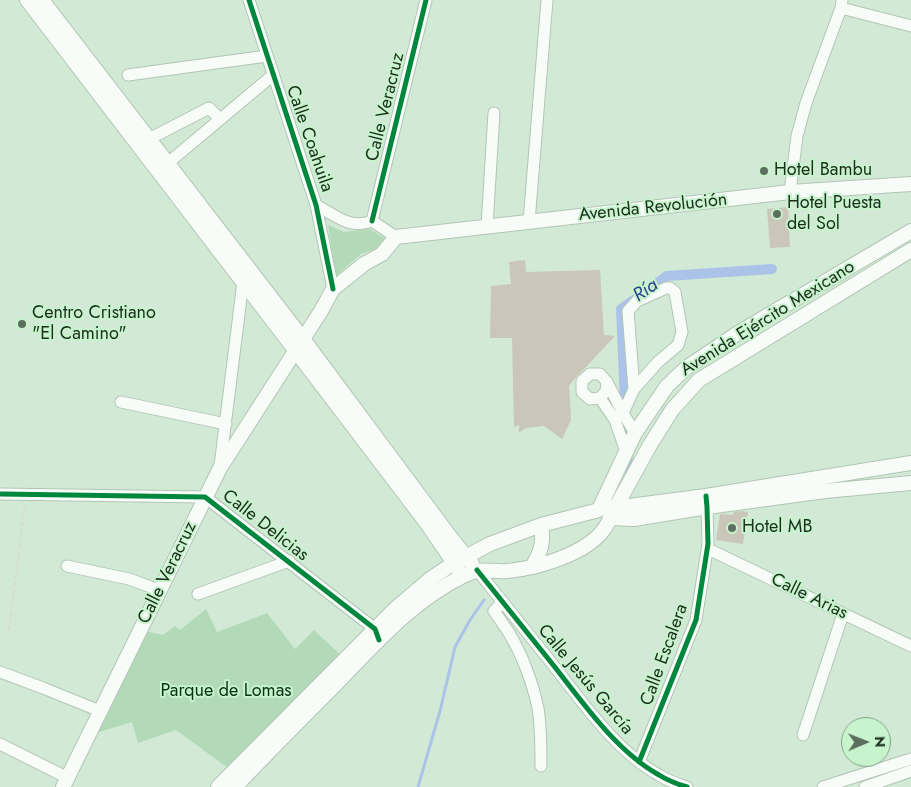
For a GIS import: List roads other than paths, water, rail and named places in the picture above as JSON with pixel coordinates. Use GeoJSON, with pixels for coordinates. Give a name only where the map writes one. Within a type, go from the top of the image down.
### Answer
{"type":"FeatureCollection","features":[{"type":"Feature","properties":{"kind":"main road"},"geometry":{"type":"LineString","coordinates":[[27,0],[243,282],[299,344]]}},
{"type":"Feature","properties":{"kind":"main road"},"geometry":{"type":"LineString","coordinates":[[42,0],[168,163],[299,344],[460,560],[477,570],[498,572],[522,570],[565,557],[595,539],[608,524],[606,510]]}},
{"type":"Feature","properties":{"kind":"main road","name":"Avenida Revolución"},"geometry":{"type":"LineString","coordinates":[[396,237],[790,192],[911,184]]}},
{"type":"Feature","properties":{"kind":"main road","name":"Avenida Ejército Mexicano"},"geometry":{"type":"LineString","coordinates":[[606,510],[626,452],[635,433],[667,386],[686,368],[738,333],[911,231]]}},
{"type":"Feature","properties":{"kind":"main road"},"geometry":{"type":"LineString","coordinates":[[333,289],[364,264],[382,254],[396,237]]}},
{"type":"Feature","properties":{"kind":"main road","name":"Avenida Ejército Mexicano"},"geometry":{"type":"LineString","coordinates":[[606,510],[672,410],[699,380],[911,250]]}},
{"type":"Feature","properties":{"kind":"main road","name":"Calle Veracruz"},"geometry":{"type":"LineString","coordinates":[[65,782],[220,468],[322,311],[333,289]]}},
{"type":"Feature","properties":{"kind":"main road"},"geometry":{"type":"LineString","coordinates":[[706,501],[911,463]]}},
{"type":"Feature","properties":{"kind":"main road"},"geometry":{"type":"LineString","coordinates":[[243,784],[377,635],[396,608],[430,579],[490,544],[541,526],[606,510],[911,482]]}},
{"type":"Feature","properties":{"kind":"main road"},"geometry":{"type":"LineString","coordinates":[[532,567],[540,553],[543,538],[541,526]]}},
{"type":"Feature","properties":{"kind":"main road"},"geometry":{"type":"LineString","coordinates":[[460,560],[463,576]]}},
{"type":"Feature","properties":{"kind":"main road"},"geometry":{"type":"LineString","coordinates":[[219,787],[377,635],[420,602],[463,576],[477,570]]}},
{"type":"Feature","properties":{"kind":"street","name":"Calle Coahuila"},"geometry":{"type":"LineString","coordinates":[[249,0],[316,204],[333,289]]}},
{"type":"Feature","properties":{"kind":"street","name":"Calle Veracruz"},"geometry":{"type":"LineString","coordinates":[[372,222],[426,0]]}},
{"type":"Feature","properties":{"kind":"street"},"geometry":{"type":"LineString","coordinates":[[529,222],[547,0]]}},
{"type":"Feature","properties":{"kind":"street"},"geometry":{"type":"LineString","coordinates":[[790,192],[797,136],[806,103],[842,4],[911,26]]}},
{"type":"Feature","properties":{"kind":"street"},"geometry":{"type":"LineString","coordinates":[[128,75],[267,56]]}},
{"type":"Feature","properties":{"kind":"street"},"geometry":{"type":"LineString","coordinates":[[168,163],[273,75]]}},
{"type":"Feature","properties":{"kind":"street"},"geometry":{"type":"LineString","coordinates":[[149,139],[209,108],[220,119]]}},
{"type":"Feature","properties":{"kind":"street"},"geometry":{"type":"LineString","coordinates":[[487,226],[494,113]]}},
{"type":"Feature","properties":{"kind":"street","name":"Calle Coahuila"},"geometry":{"type":"LineString","coordinates":[[316,204],[350,224],[372,222]]}},
{"type":"Feature","properties":{"kind":"street"},"geometry":{"type":"LineString","coordinates":[[372,222],[396,237]]}},
{"type":"Feature","properties":{"kind":"street"},"geometry":{"type":"LineString","coordinates":[[220,468],[243,282]]}},
{"type":"Feature","properties":{"kind":"street"},"geometry":{"type":"LineString","coordinates":[[619,417],[634,389],[658,362],[678,344],[682,332],[675,292],[670,288],[637,301],[628,311],[634,389]]}},
{"type":"Feature","properties":{"kind":"street"},"geometry":{"type":"LineString","coordinates":[[606,382],[606,391],[600,398],[590,399],[582,392],[582,381],[590,374],[600,374],[606,382],[619,417],[626,452]]}},
{"type":"Feature","properties":{"kind":"street"},"geometry":{"type":"LineString","coordinates":[[600,398],[635,433]]}},
{"type":"Feature","properties":{"kind":"street"},"geometry":{"type":"LineString","coordinates":[[121,402],[226,424]]}},
{"type":"Feature","properties":{"kind":"street","name":"Calle Delicias"},"geometry":{"type":"LineString","coordinates":[[0,494],[205,497],[289,561],[377,635]]}},
{"type":"Feature","properties":{"kind":"street","name":"Calle Escalera"},"geometry":{"type":"LineString","coordinates":[[639,762],[696,620],[708,549],[706,501]]}},
{"type":"Feature","properties":{"kind":"street","name":"Calle Arias"},"geometry":{"type":"LineString","coordinates":[[708,549],[911,646]]}},
{"type":"Feature","properties":{"kind":"street"},"geometry":{"type":"LineString","coordinates":[[198,594],[289,561]]}},
{"type":"Feature","properties":{"kind":"street"},"geometry":{"type":"LineString","coordinates":[[67,566],[129,579],[159,590]]}},
{"type":"Feature","properties":{"kind":"street","name":"Calle Jesús García"},"geometry":{"type":"LineString","coordinates":[[477,570],[585,705],[619,744],[639,762],[659,775],[687,787]]}},
{"type":"Feature","properties":{"kind":"street"},"geometry":{"type":"LineString","coordinates":[[504,602],[494,611],[509,633],[531,683],[538,707],[541,766]]}},
{"type":"Feature","properties":{"kind":"street"},"geometry":{"type":"LineString","coordinates":[[803,735],[843,614]]}},
{"type":"Feature","properties":{"kind":"street"},"geometry":{"type":"LineString","coordinates":[[3,673],[100,711]]}},
{"type":"Feature","properties":{"kind":"street"},"geometry":{"type":"LineString","coordinates":[[0,744],[65,782]]}},
{"type":"Feature","properties":{"kind":"street"},"geometry":{"type":"LineString","coordinates":[[823,787],[911,759]]}},
{"type":"Feature","properties":{"kind":"street"},"geometry":{"type":"LineString","coordinates":[[865,787],[911,772]]}},
{"type":"Feature","properties":{"kind":"waterway","name":"Ría"},"geometry":{"type":"LineString","coordinates":[[628,469],[621,309],[667,276],[772,269]]}},
{"type":"Feature","properties":{"kind":"waterway"},"geometry":{"type":"LineString","coordinates":[[418,787],[440,711],[455,647],[484,600]]}},
{"type":"Feature","properties":{"kind":"place","name":"Hotel Bambu"},"geometry":{"type":"Point","coordinates":[764,171]}},
{"type":"Feature","properties":{"kind":"place","name":"Hotel Puesta del Sol"},"geometry":{"type":"Point","coordinates":[777,214]}},
{"type":"Feature","properties":{"kind":"place","name":"Centro Cristiano \"El Camino\""},"geometry":{"type":"Point","coordinates":[22,324]}},
{"type":"Feature","properties":{"kind":"place","name":"Hotel MB"},"geometry":{"type":"Point","coordinates":[732,528]}},
{"type":"Feature","properties":{"kind":"park label","name":"Parque de Lomas"},"geometry":{"type":"Point","coordinates":[226,692]}}]}
